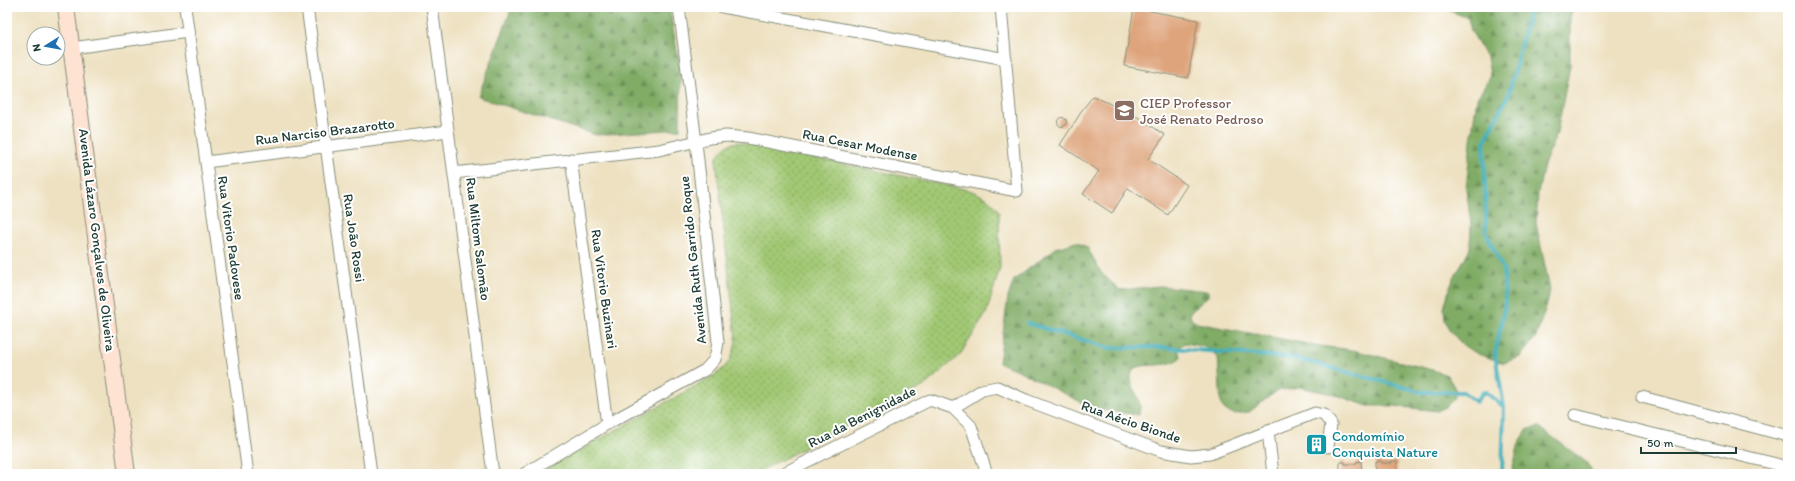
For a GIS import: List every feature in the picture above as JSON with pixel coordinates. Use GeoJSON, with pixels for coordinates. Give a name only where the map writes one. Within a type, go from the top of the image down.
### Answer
{"type":"FeatureCollection","features":[{"type":"Feature","properties":{"kind":"street","name":"Avenida Lázaro Gonçalves de Oliveira"},"geometry":{"type":"LineString","coordinates":[[66,7],[127,474]]}},
{"type":"Feature","properties":{"kind":"street","name":"Rua Vitorio Padovese"},"geometry":{"type":"LineString","coordinates":[[185,7],[248,474]]}},
{"type":"Feature","properties":{"kind":"street","name":"Rua João Rossi"},"geometry":{"type":"LineString","coordinates":[[307,7],[372,474]]}},
{"type":"Feature","properties":{"kind":"street","name":"Rua Miltom Salomão"},"geometry":{"type":"LineString","coordinates":[[432,7],[494,474]]}},
{"type":"Feature","properties":{"kind":"street","name":"Avenida Ruth Garrido Roque"},"geometry":{"type":"LineString","coordinates":[[524,474],[607,424],[705,370],[715,359],[718,342],[696,142],[679,7]]}},
{"type":"Feature","properties":{"kind":"street"},"geometry":{"type":"LineString","coordinates":[[722,7],[1006,59],[1001,7]]}},
{"type":"Feature","properties":{"kind":"street"},"geometry":{"type":"LineString","coordinates":[[72,48],[188,32]]}},
{"type":"Feature","properties":{"kind":"street","name":"Rua Cesar Modense"},"geometry":{"type":"LineString","coordinates":[[454,173],[659,150],[726,136],[748,138],[1017,191],[1006,59]]}},
{"type":"Feature","properties":{"kind":"street","name":"Rua Narciso Brazarotto"},"geometry":{"type":"LineString","coordinates":[[206,162],[448,132]]}},
{"type":"Feature","properties":{"kind":"street","name":"Rua Vitorio Buzinari"},"geometry":{"type":"LineString","coordinates":[[571,159],[607,424]]}},
{"type":"Feature","properties":{"kind":"street","name":"Rua Aécio Bionde"},"geometry":{"type":"LineString","coordinates":[[952,408],[982,390],[997,387],[1026,400],[1161,451],[1191,456],[1210,454],[1315,413],[1324,415],[1331,424],[1329,443]]}},
{"type":"Feature","properties":{"kind":"street"},"geometry":{"type":"LineString","coordinates":[[1642,397],[1788,436]]}},
{"type":"Feature","properties":{"kind":"street","name":"Rua da Benignidade"},"geometry":{"type":"LineString","coordinates":[[782,474],[930,400],[952,408],[971,426],[986,474]]}},
{"type":"Feature","properties":{"kind":"street"},"geometry":{"type":"LineString","coordinates":[[1574,415],[1788,467]]}},
{"type":"Feature","properties":{"kind":"street"},"geometry":{"type":"LineString","coordinates":[[1268,431],[1273,474]]}},
{"type":"Feature","properties":{"kind":"green space"},"geometry":{"type":"Polygon","coordinates":[[[512,7],[669,7],[681,72],[680,129],[596,135],[478,97],[512,7]]]}},
{"type":"Feature","properties":{"kind":"green space"},"geometry":{"type":"Polygon","coordinates":[[[1448,7],[1573,7],[1570,17],[1570,66],[1557,133],[1544,165],[1538,193],[1536,223],[1550,289],[1548,301],[1536,337],[1520,357],[1504,363],[1478,354],[1464,346],[1450,331],[1445,320],[1444,308],[1450,286],[1470,248],[1471,224],[1466,189],[1471,140],[1477,98],[1488,81],[1490,74],[1487,57],[1471,31],[1468,18],[1450,11],[1448,7]]]}},
{"type":"Feature","properties":{"kind":"green space"},"geometry":{"type":"Polygon","coordinates":[[[739,142],[969,190],[986,198],[999,212],[1000,268],[986,314],[960,355],[924,386],[754,474],[537,474],[715,375],[728,363],[733,355],[736,338],[716,160],[724,147],[739,142]]]}},
{"type":"Feature","properties":{"kind":"green space"},"geometry":{"type":"Polygon","coordinates":[[[1076,242],[1087,247],[1102,274],[1120,290],[1160,286],[1208,291],[1208,296],[1190,313],[1191,319],[1197,323],[1319,346],[1353,350],[1433,370],[1447,375],[1456,390],[1454,398],[1446,407],[1437,411],[1394,406],[1368,406],[1332,394],[1299,387],[1277,391],[1249,412],[1234,414],[1225,410],[1221,405],[1218,357],[1205,347],[1185,343],[1177,348],[1181,357],[1175,361],[1169,364],[1141,366],[1133,371],[1131,379],[1140,406],[1139,415],[1094,409],[1020,371],[999,363],[1008,297],[1014,280],[1056,248],[1076,242]]]}},
{"type":"Feature","properties":{"kind":"green space"},"geometry":{"type":"Polygon","coordinates":[[[1539,427],[1586,462],[1594,474],[1511,474],[1519,443],[1528,429],[1539,427]]]}},
{"type":"Feature","properties":{"kind":"building"},"geometry":{"type":"Polygon","coordinates":[[[1134,8],[1198,20],[1188,78],[1124,66],[1134,8]]]}},
{"type":"Feature","properties":{"kind":"building"},"geometry":{"type":"Polygon","coordinates":[[[1093,96],[1136,116],[1165,135],[1148,159],[1187,185],[1168,215],[1128,188],[1112,213],[1083,194],[1099,171],[1060,145],[1079,114],[1093,96]]]}},
{"type":"Feature","properties":{"kind":"building"},"geometry":{"type":"Polygon","coordinates":[[[1062,117],[1067,122],[1062,127],[1057,122],[1062,117]]]}},
{"type":"Feature","properties":{"kind":"building","name":"Condomínio Conquista Nature"},"geometry":{"type":"Polygon","coordinates":[[[1313,437],[1320,437],[1321,450],[1314,451],[1313,437]]]}},
{"type":"Feature","properties":{"kind":"building"},"geometry":{"type":"Polygon","coordinates":[[[1361,461],[1362,474],[1340,474],[1340,462],[1345,462],[1345,464],[1356,464],[1356,462],[1361,461]]]}},
{"type":"Feature","properties":{"kind":"building"},"geometry":{"type":"Polygon","coordinates":[[[1375,461],[1381,461],[1381,463],[1392,463],[1391,461],[1397,461],[1397,474],[1375,474],[1375,461]]]}},
{"type":"Feature","properties":{"kind":"waterway"},"geometry":{"type":"LineString","coordinates":[[1502,474],[1504,407],[1495,355],[1505,305],[1504,272],[1486,232],[1484,143],[1509,93],[1530,7]]}},
{"type":"Feature","properties":{"kind":"waterway"},"geometry":{"type":"LineString","coordinates":[[1027,323],[1109,348],[1158,347],[1294,358],[1422,392],[1463,392],[1476,402],[1484,391],[1504,407]]}},
{"type":"Feature","properties":{"kind":"place","name":"CIEP Professor José Renato Pedroso"},"geometry":{"type":"Point","coordinates":[1124,111]}},
{"type":"Feature","properties":{"kind":"place","name":"Condomínio Conquista Nature"},"geometry":{"type":"Point","coordinates":[1317,444]}}]}
